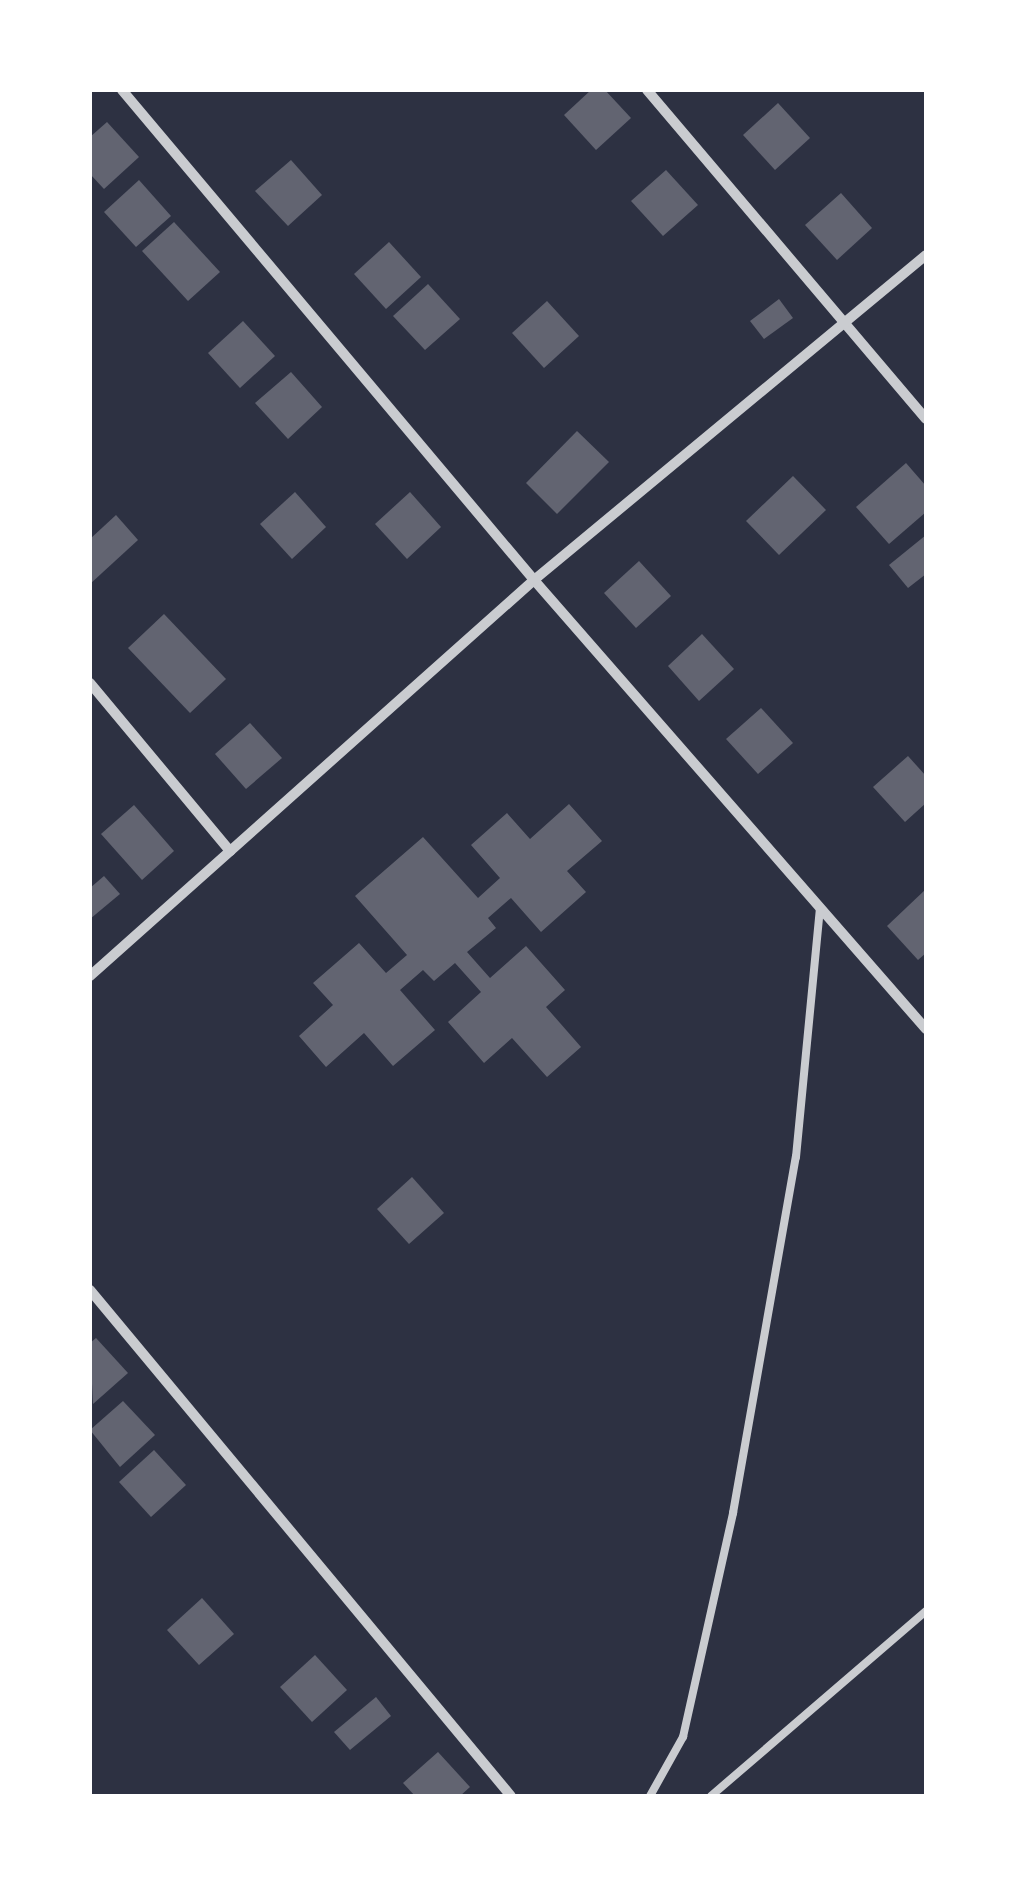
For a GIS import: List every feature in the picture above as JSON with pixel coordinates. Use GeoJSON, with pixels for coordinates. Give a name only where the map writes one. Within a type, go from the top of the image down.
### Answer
{"type":"FeatureCollection","features":[{"type":"Feature","properties":{"kind":"street"},"geometry":{"type":"LineString","coordinates":[[122,90],[534,580],[926,1030]]}},
{"type":"Feature","properties":{"kind":"street"},"geometry":{"type":"LineString","coordinates":[[647,90],[926,419]]}},
{"type":"Feature","properties":{"kind":"street"},"geometry":{"type":"LineString","coordinates":[[90,976],[534,580],[926,255]]}},
{"type":"Feature","properties":{"kind":"street"},"geometry":{"type":"LineString","coordinates":[[90,683],[230,852]]}},
{"type":"Feature","properties":{"kind":"street"},"geometry":{"type":"LineString","coordinates":[[90,1290],[511,1796]]}},
{"type":"Feature","properties":{"kind":"lane"},"geometry":{"type":"LineString","coordinates":[[650,1796],[682,1737],[733,1514],[796,1157],[820,904]]}},
{"type":"Feature","properties":{"kind":"lane"},"geometry":{"type":"LineString","coordinates":[[711,1796],[926,1611]]}},
{"type":"Feature","properties":{"kind":"building"},"geometry":{"type":"Polygon","coordinates":[[[591,90],[605,90],[631,118],[596,150],[564,115],[591,90]]]}},
{"type":"Feature","properties":{"kind":"building"},"geometry":{"type":"Polygon","coordinates":[[[778,103],[810,138],[775,170],[743,135],[778,103]]]}},
{"type":"Feature","properties":{"kind":"building"},"geometry":{"type":"Polygon","coordinates":[[[107,122],[139,157],[104,189],[90,174],[90,137],[107,122]]]}},
{"type":"Feature","properties":{"kind":"building"},"geometry":{"type":"Polygon","coordinates":[[[291,160],[322,195],[288,226],[255,191],[291,160]]]}},
{"type":"Feature","properties":{"kind":"building"},"geometry":{"type":"Polygon","coordinates":[[[666,170],[698,205],[663,236],[631,201],[666,170]]]}},
{"type":"Feature","properties":{"kind":"building"},"geometry":{"type":"Polygon","coordinates":[[[139,180],[171,216],[136,247],[104,212],[139,180]]]}},
{"type":"Feature","properties":{"kind":"building"},"geometry":{"type":"Polygon","coordinates":[[[841,193],[872,228],[837,260],[805,225],[841,193]]]}},
{"type":"Feature","properties":{"kind":"building"},"geometry":{"type":"Polygon","coordinates":[[[174,222],[220,272],[188,301],[142,251],[174,222]]]}},
{"type":"Feature","properties":{"kind":"building"},"geometry":{"type":"Polygon","coordinates":[[[389,242],[421,277],[386,309],[354,274],[389,242]]]}},
{"type":"Feature","properties":{"kind":"building"},"geometry":{"type":"Polygon","coordinates":[[[428,284],[460,319],[425,350],[393,316],[428,284]]]}},
{"type":"Feature","properties":{"kind":"building"},"geometry":{"type":"Polygon","coordinates":[[[779,299],[793,318],[764,339],[750,321],[779,299]]]}},
{"type":"Feature","properties":{"kind":"building"},"geometry":{"type":"Polygon","coordinates":[[[547,301],[579,336],[544,368],[512,333],[547,301]]]}},
{"type":"Feature","properties":{"kind":"building"},"geometry":{"type":"Polygon","coordinates":[[[243,321],[275,356],[240,388],[208,353],[243,321]]]}},
{"type":"Feature","properties":{"kind":"building"},"geometry":{"type":"Polygon","coordinates":[[[291,372],[322,407],[288,439],[255,403],[291,372]]]}},
{"type":"Feature","properties":{"kind":"building"},"geometry":{"type":"Polygon","coordinates":[[[577,431],[609,462],[557,514],[526,483],[577,431]]]}},
{"type":"Feature","properties":{"kind":"building"},"geometry":{"type":"Polygon","coordinates":[[[906,463],[926,486],[926,512],[889,544],[856,507],[906,463]]]}},
{"type":"Feature","properties":{"kind":"building"},"geometry":{"type":"Polygon","coordinates":[[[793,476],[826,510],[779,555],[746,521],[793,476]]]}},
{"type":"Feature","properties":{"kind":"building"},"geometry":{"type":"Polygon","coordinates":[[[295,492],[326,527],[292,559],[260,524],[295,492]]]}},
{"type":"Feature","properties":{"kind":"building"},"geometry":{"type":"Polygon","coordinates":[[[410,492],[441,527],[407,559],[375,524],[410,492]]]}},
{"type":"Feature","properties":{"kind":"building"},"geometry":{"type":"Polygon","coordinates":[[[116,515],[138,540],[90,584],[90,539],[116,515]]]}},
{"type":"Feature","properties":{"kind":"building"},"geometry":{"type":"Polygon","coordinates":[[[926,535],[926,574],[908,588],[889,565],[926,535]]]}},
{"type":"Feature","properties":{"kind":"building"},"geometry":{"type":"Polygon","coordinates":[[[639,561],[671,596],[636,628],[604,593],[639,561]]]}},
{"type":"Feature","properties":{"kind":"building"},"geometry":{"type":"Polygon","coordinates":[[[164,614],[226,679],[190,713],[128,648],[164,614]]]}},
{"type":"Feature","properties":{"kind":"building"},"geometry":{"type":"Polygon","coordinates":[[[702,634],[734,669],[699,701],[668,666],[702,634]]]}},
{"type":"Feature","properties":{"kind":"building"},"geometry":{"type":"Polygon","coordinates":[[[761,708],[793,743],[758,774],[726,739],[761,708]]]}},
{"type":"Feature","properties":{"kind":"building"},"geometry":{"type":"Polygon","coordinates":[[[250,723],[282,758],[246,789],[215,754],[250,723]]]}},
{"type":"Feature","properties":{"kind":"building"},"geometry":{"type":"Polygon","coordinates":[[[908,756],[926,776],[926,803],[905,822],[873,787],[908,756]]]}},
{"type":"Feature","properties":{"kind":"building"},"geometry":{"type":"Polygon","coordinates":[[[569,804],[602,841],[567,871],[586,892],[541,932],[511,898],[488,918],[496,928],[467,952],[490,978],[526,946],[565,990],[546,1007],[581,1047],[547,1077],[512,1038],[484,1063],[448,1022],[481,992],[455,963],[434,981],[423,970],[400,990],[435,1030],[393,1066],[364,1033],[326,1067],[299,1036],[333,1005],[313,983],[359,943],[386,973],[407,955],[355,896],[423,837],[478,898],[500,878],[471,845],[507,813],[530,839],[569,804]]]}},
{"type":"Feature","properties":{"kind":"building"},"geometry":{"type":"Polygon","coordinates":[[[134,805],[174,851],[142,880],[101,834],[134,805]]]}},
{"type":"Feature","properties":{"kind":"building"},"geometry":{"type":"Polygon","coordinates":[[[104,876],[120,894],[90,919],[90,888],[104,876]]]}},
{"type":"Feature","properties":{"kind":"building"},"geometry":{"type":"Polygon","coordinates":[[[926,889],[926,953],[918,960],[887,926],[926,889]]]}},
{"type":"Feature","properties":{"kind":"building"},"geometry":{"type":"Polygon","coordinates":[[[412,1177],[444,1213],[409,1244],[377,1209],[412,1177]]]}},
{"type":"Feature","properties":{"kind":"building"},"geometry":{"type":"Polygon","coordinates":[[[96,1338],[128,1373],[93,1404],[90,1343],[96,1338]]]}},
{"type":"Feature","properties":{"kind":"building"},"geometry":{"type":"Polygon","coordinates":[[[123,1401],[155,1435],[120,1467],[90,1430],[123,1401]]]}},
{"type":"Feature","properties":{"kind":"building"},"geometry":{"type":"Polygon","coordinates":[[[154,1450],[186,1485],[151,1517],[119,1482],[154,1450]]]}},
{"type":"Feature","properties":{"kind":"building"},"geometry":{"type":"Polygon","coordinates":[[[202,1598],[234,1634],[199,1665],[167,1630],[202,1598]]]}},
{"type":"Feature","properties":{"kind":"building"},"geometry":{"type":"Polygon","coordinates":[[[315,1655],[347,1690],[312,1722],[280,1687],[315,1655]]]}},
{"type":"Feature","properties":{"kind":"building"},"geometry":{"type":"Polygon","coordinates":[[[376,1697],[391,1716],[350,1750],[334,1732],[376,1697]]]}},
{"type":"Feature","properties":{"kind":"building"},"geometry":{"type":"Polygon","coordinates":[[[438,1752],[470,1787],[460,1796],[415,1796],[403,1783],[438,1752]]]}}]}
